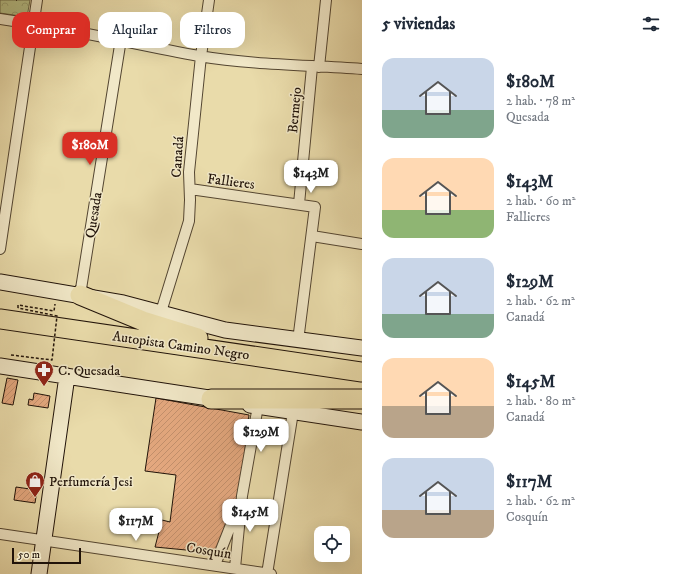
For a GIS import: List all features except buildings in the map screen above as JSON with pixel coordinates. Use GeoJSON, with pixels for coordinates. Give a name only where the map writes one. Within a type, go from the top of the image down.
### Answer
{"type":"FeatureCollection","features":[{"type":"Feature","properties":{"kind":"highway"},"geometry":{"type":"LineString","coordinates":[[80,295],[143,321],[180,333],[304,363]]}},
{"type":"Feature","properties":{"kind":"highway","name":"Autopista Camino Negro"},"geometry":{"type":"LineString","coordinates":[[0,319],[362,372]]}},
{"type":"Feature","properties":{"kind":"highway","name":"Autopista Camino Negro"},"geometry":{"type":"LineString","coordinates":[[0,332],[362,384]]}},
{"type":"Feature","properties":{"kind":"highway"},"geometry":{"type":"LineString","coordinates":[[211,398],[362,399]]}},
{"type":"Feature","properties":{"kind":"street"},"geometry":{"type":"LineString","coordinates":[[35,12],[37,0]]}},
{"type":"Feature","properties":{"kind":"street","name":"Canadá"},"geometry":{"type":"LineString","coordinates":[[161,312],[186,234],[190,211],[189,172],[201,56],[209,0]]}},
{"type":"Feature","properties":{"kind":"street","name":"Bermejo"},"geometry":{"type":"LineString","coordinates":[[299,204],[326,0]]}},
{"type":"Feature","properties":{"kind":"street"},"geometry":{"type":"LineString","coordinates":[[0,19],[12,21]]}},
{"type":"Feature","properties":{"kind":"street"},"geometry":{"type":"LineString","coordinates":[[0,249],[29,48]]}},
{"type":"Feature","properties":{"kind":"street","name":"Quesada"},"geometry":{"type":"LineString","coordinates":[[80,295],[120,48]]}},
{"type":"Feature","properties":{"kind":"street"},"geometry":{"type":"LineString","coordinates":[[163,48],[201,56],[316,67],[362,69]]}},
{"type":"Feature","properties":{"kind":"street","name":"Fallieres"},"geometry":{"type":"LineString","coordinates":[[190,189],[315,207],[312,236]]}},
{"type":"Feature","properties":{"kind":"street"},"geometry":{"type":"LineString","coordinates":[[298,340],[312,236],[362,244]]}},
{"type":"Feature","properties":{"kind":"street"},"geometry":{"type":"LineString","coordinates":[[0,282],[56,290],[123,303],[161,312],[199,325],[225,330],[362,348]]}},
{"type":"Feature","properties":{"kind":"street"},"geometry":{"type":"LineString","coordinates":[[0,366],[362,422]]}},
{"type":"Feature","properties":{"kind":"street"},"geometry":{"type":"LineString","coordinates":[[39,574],[67,376]]}},
{"type":"Feature","properties":{"kind":"street"},"geometry":{"type":"LineString","coordinates":[[235,568],[242,496],[258,406]]}},
{"type":"Feature","properties":{"kind":"street"},"geometry":{"type":"LineString","coordinates":[[268,574],[294,412]]}},
{"type":"Feature","properties":{"kind":"street"},"geometry":{"type":"LineString","coordinates":[[215,565],[242,496]]}},
{"type":"Feature","properties":{"kind":"street","name":"Cosquín"},"geometry":{"type":"LineString","coordinates":[[0,534],[268,574]]}},
{"type":"Feature","properties":{"kind":"path"},"geometry":{"type":"LineString","coordinates":[[11,355],[52,360],[57,316],[18,308],[18,305],[54,311],[56,290]]}},
{"type":"Feature","properties":{"kind":"green space"},"geometry":{"type":"Polygon","coordinates":[[[0,0],[30,0],[28,12],[12,12],[12,15],[0,13],[0,0]]]}},
{"type":"Feature","properties":{"kind":"place","name":"C. Quesada"},"geometry":{"type":"Point","coordinates":[44,387]}},
{"type":"Feature","properties":{"kind":"place","name":"Perfumería Jesi"},"geometry":{"type":"Point","coordinates":[35,498]}}]}
